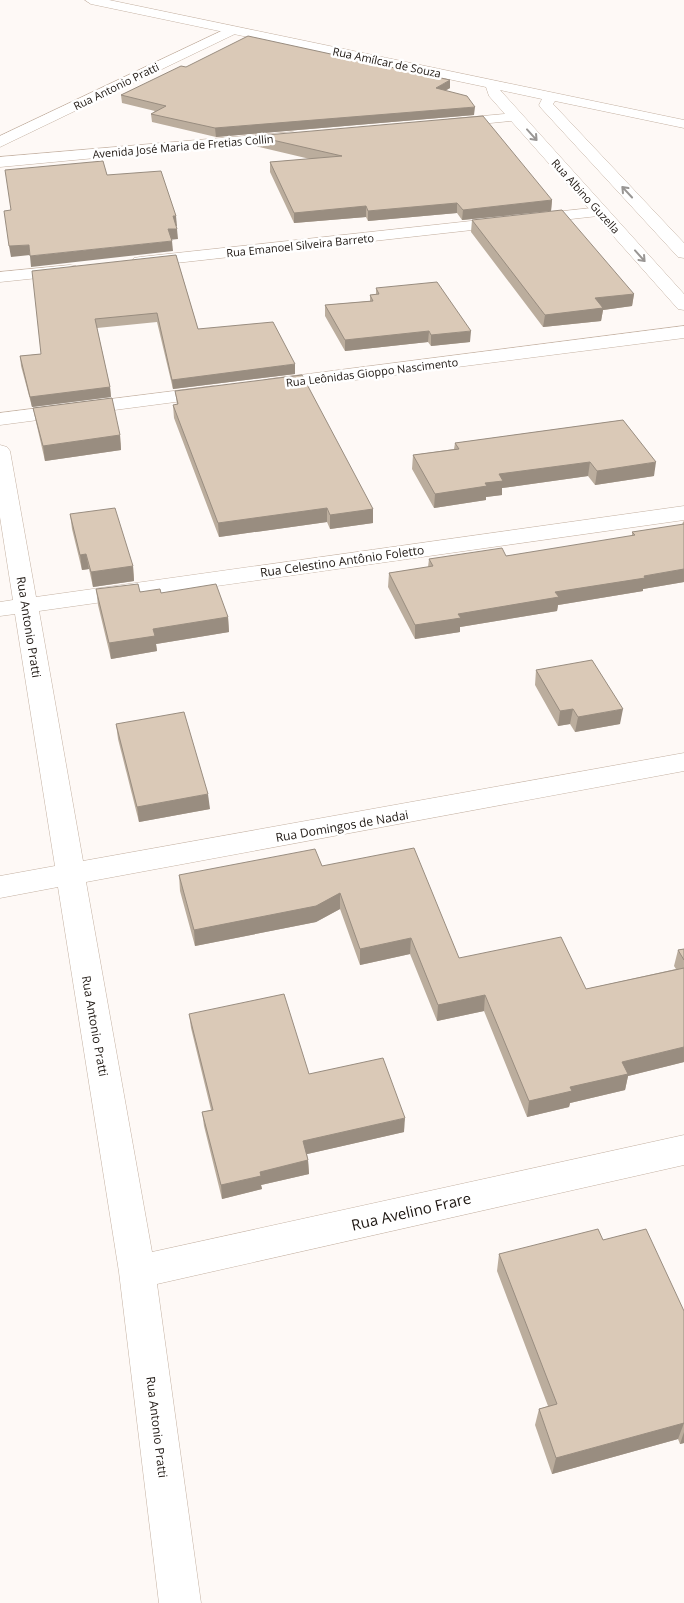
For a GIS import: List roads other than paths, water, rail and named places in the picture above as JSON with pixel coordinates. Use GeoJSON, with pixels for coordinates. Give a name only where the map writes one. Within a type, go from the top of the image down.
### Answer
{"type":"FeatureCollection","features":[{"type":"Feature","properties":{"kind":"street","name":"Rua Amílcar de Souza"},"geometry":{"type":"LineString","coordinates":[[91,0],[684,124]]}},
{"type":"Feature","properties":{"kind":"street","name":"Rua Antonio Pratti"},"geometry":{"type":"LineString","coordinates":[[0,142],[232,30]]}},
{"type":"Feature","properties":{"kind":"street","name":"Rua Albino Guzella"},"geometry":{"type":"LineString","coordinates":[[492,84],[494,94],[684,305]]}},
{"type":"Feature","properties":{"kind":"street"},"geometry":{"type":"LineString","coordinates":[[550,96],[546,106],[684,254]]}},
{"type":"Feature","properties":{"kind":"street"},"geometry":{"type":"LineString","coordinates":[[436,124],[516,117]]}},
{"type":"Feature","properties":{"kind":"street","name":"Avenida José Maria de Fretias Collin"},"geometry":{"type":"LineString","coordinates":[[0,162],[307,135]]}},
{"type":"Feature","properties":{"kind":"street","name":"Rua Emanoel Silveira Barreto"},"geometry":{"type":"LineString","coordinates":[[128,264],[601,212]]}},
{"type":"Feature","properties":{"kind":"street"},"geometry":{"type":"LineString","coordinates":[[0,277],[89,268]]}},
{"type":"Feature","properties":{"kind":"street","name":"Rua Leônidas Gioppo Nascimento"},"geometry":{"type":"LineString","coordinates":[[248,388],[684,332]]}},
{"type":"Feature","properties":{"kind":"street"},"geometry":{"type":"LineString","coordinates":[[0,419],[228,390]]}},
{"type":"Feature","properties":{"kind":"street","name":"Rua Antonio Pratti"},"geometry":{"type":"LineString","coordinates":[[0,451],[13,607],[70,876],[137,1272],[180,1603]]}},
{"type":"Feature","properties":{"kind":"street","name":"Rua Celestino Antônio Foletto"},"geometry":{"type":"LineString","coordinates":[[13,607],[684,513]]}},
{"type":"Feature","properties":{"kind":"street","name":"Rua Domingos de Nadai"},"geometry":{"type":"LineString","coordinates":[[0,887],[70,876],[684,762]]}},
{"type":"Feature","properties":{"kind":"street","name":"Rua Avelino Frare"},"geometry":{"type":"LineString","coordinates":[[137,1272],[684,1150]]}}]}
